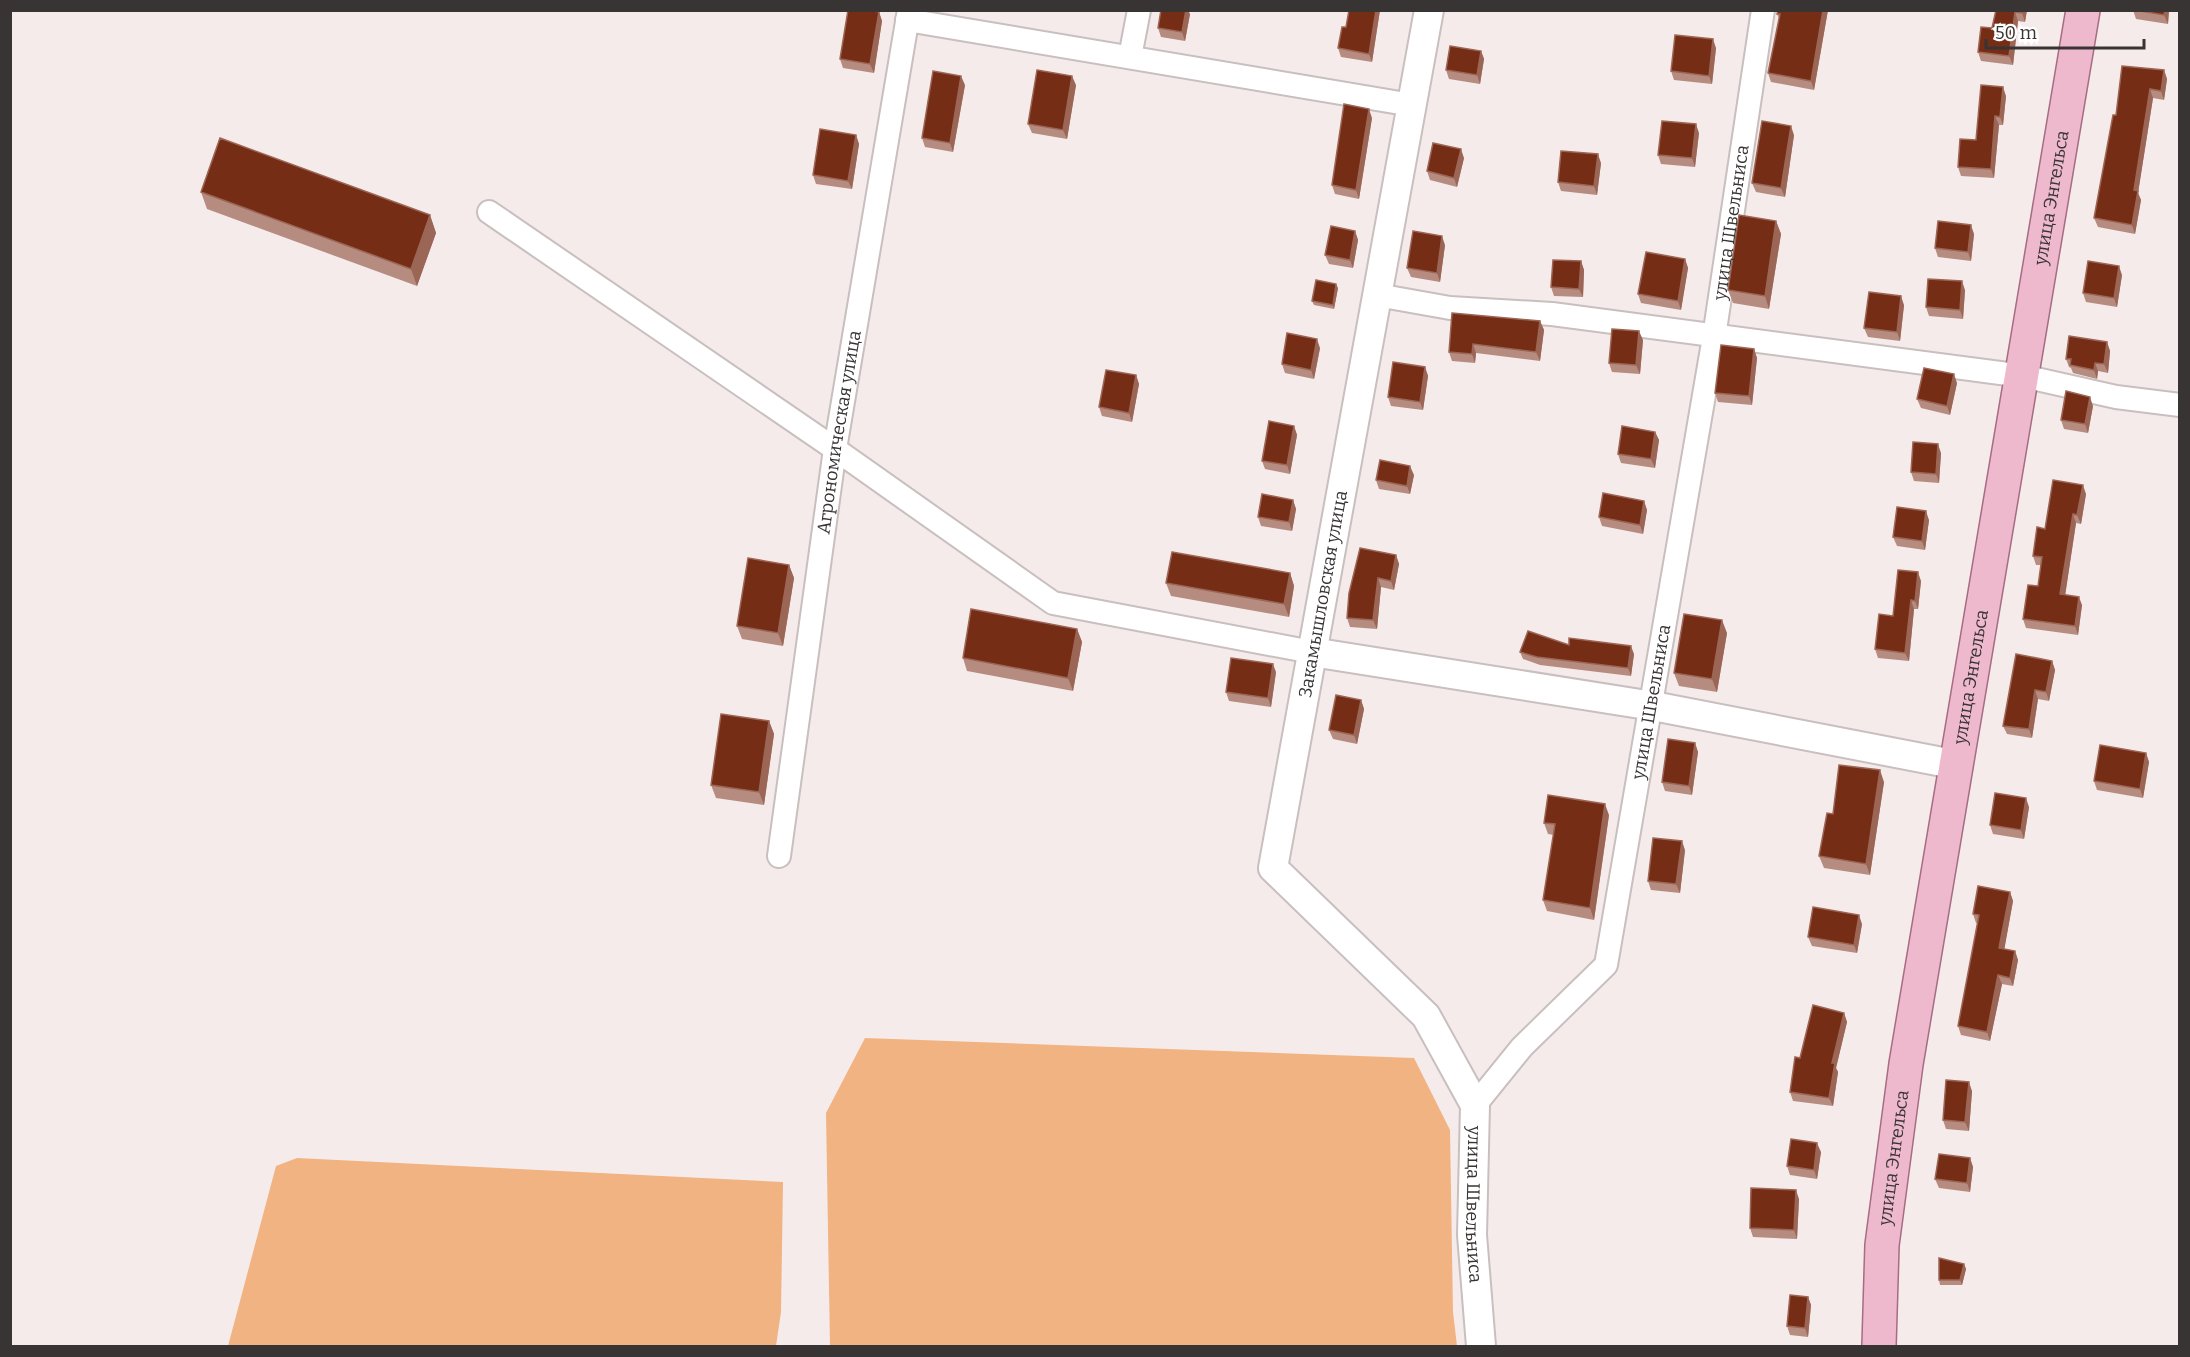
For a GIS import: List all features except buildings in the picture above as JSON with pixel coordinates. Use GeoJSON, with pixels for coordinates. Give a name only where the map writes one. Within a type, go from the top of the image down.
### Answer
{"type":"FeatureCollection","features":[{"type":"Feature","properties":{"kind":"main road","name":"улица Энгельса"},"geometry":{"type":"LineString","coordinates":[[1879,1347],[1882,1245],[1906,1064],[2084,10]]}},
{"type":"Feature","properties":{"kind":"street"},"geometry":{"type":"LineString","coordinates":[[1130,57],[1139,10]]}},
{"type":"Feature","properties":{"kind":"street","name":"Закамышловская улица"},"geometry":{"type":"LineString","coordinates":[[1429,10],[1273,868],[1426,1016],[1475,1105]]}},
{"type":"Feature","properties":{"kind":"street","name":"улица Швельниса"},"geometry":{"type":"LineString","coordinates":[[1481,1347],[1472,1235],[1475,1105],[1522,1047],[1606,965],[1653,706],[1714,337],[1763,10]]}},
{"type":"Feature","properties":{"kind":"street"},"geometry":{"type":"LineString","coordinates":[[908,15],[1130,57],[1412,105]]}},
{"type":"Feature","properties":{"kind":"street","name":"Агрономическая улица"},"geometry":{"type":"LineString","coordinates":[[779,856],[835,449],[908,15]]}},
{"type":"Feature","properties":{"kind":"street"},"geometry":{"type":"LineString","coordinates":[[489,212],[835,449],[1053,603],[1312,652],[1653,706],[1958,765]]}},
{"type":"Feature","properties":{"kind":"street"},"geometry":{"type":"LineString","coordinates":[[1377,296],[1449,308],[1552,314],[2023,376],[2116,397],[2180,405]]}},
{"type":"Feature","properties":{"kind":"shaded area"},"geometry":{"type":"Polygon","coordinates":[[[865,1038],[1414,1058],[1450,1130],[1453,1312],[1457,1346],[830,1346],[826,1113],[865,1038]]]}},
{"type":"Feature","properties":{"kind":"shaded area"},"geometry":{"type":"Polygon","coordinates":[[[297,1158],[783,1182],[781,1312],[776,1346],[228,1346],[276,1166],[297,1158]]]}}]}
